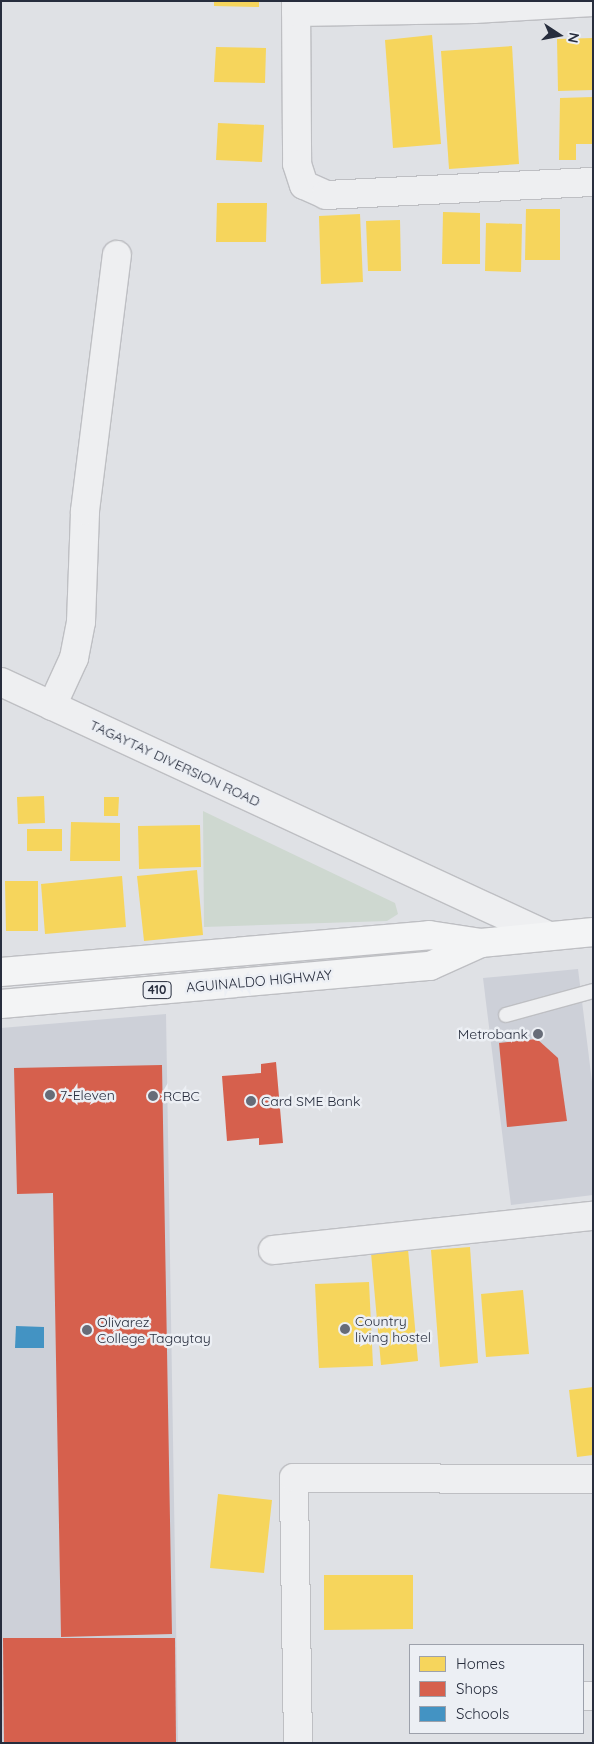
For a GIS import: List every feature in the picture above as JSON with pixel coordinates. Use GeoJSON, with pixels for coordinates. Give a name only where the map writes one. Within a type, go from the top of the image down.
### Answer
{"type":"FeatureCollection","features":[{"type":"Feature","properties":{"kind":"main road","name":"AGUINALDO HIGHWAY"},"geometry":{"type":"LineString","coordinates":[[1,972],[429,935],[482,943],[593,932]]}},
{"type":"Feature","properties":{"kind":"main road","name":"AGUINALDO HIGHWAY"},"geometry":{"type":"LineString","coordinates":[[1,1004],[430,966],[482,943]]}},
{"type":"Feature","properties":{"kind":"street"},"geometry":{"type":"LineString","coordinates":[[593,2],[296,6],[298,164],[304,185],[326,195],[593,182]]}},
{"type":"Feature","properties":{"kind":"street"},"geometry":{"type":"LineString","coordinates":[[52,706],[74,658],[81,622],[85,511],[117,254]]}},
{"type":"Feature","properties":{"kind":"street","name":"TAGAYTAY DIVERSION ROAD"},"geometry":{"type":"LineString","coordinates":[[1,682],[549,936]]}},
{"type":"Feature","properties":{"kind":"street"},"geometry":{"type":"LineString","coordinates":[[272,1250],[593,1216]]}},
{"type":"Feature","properties":{"kind":"street"},"geometry":{"type":"LineString","coordinates":[[298,1743],[294,1478],[593,1479]]}},
{"type":"Feature","properties":{"kind":"lane"},"geometry":{"type":"LineString","coordinates":[[506,1015],[593,991]]}},
{"type":"Feature","properties":{"kind":"shaded area"},"geometry":{"type":"Polygon","coordinates":[[[203,811],[395,903],[398,914],[387,921],[204,927],[203,811]]]}},
{"type":"Feature","properties":{"kind":"shaded area","name":"Metrobank"},"geometry":{"type":"Polygon","coordinates":[[[578,969],[593,1090],[593,1195],[511,1205],[483,978],[578,969]]]}},
{"type":"Feature","properties":{"kind":"shaded area","name":"Olivarez College Tagaytay"},"geometry":{"type":"Polygon","coordinates":[[[166,1014],[178,1743],[1,1743],[1,1028],[166,1014]]]}},
{"type":"Feature","properties":{"kind":"building: Homes"},"geometry":{"type":"Polygon","coordinates":[[[214,1],[259,1],[259,7],[214,6],[214,1]]]}},
{"type":"Feature","properties":{"kind":"building: Homes"},"geometry":{"type":"Polygon","coordinates":[[[432,35],[441,144],[393,148],[385,40],[432,35]]]}},
{"type":"Feature","properties":{"kind":"building: Homes"},"geometry":{"type":"Polygon","coordinates":[[[593,38],[593,90],[558,91],[557,39],[593,38]]]}},
{"type":"Feature","properties":{"kind":"building: Homes"},"geometry":{"type":"Polygon","coordinates":[[[512,46],[519,164],[449,169],[441,51],[512,46]]]}},
{"type":"Feature","properties":{"kind":"building: Homes"},"geometry":{"type":"Polygon","coordinates":[[[216,47],[266,48],[265,83],[214,82],[216,47]]]}},
{"type":"Feature","properties":{"kind":"building: Homes"},"geometry":{"type":"Polygon","coordinates":[[[593,97],[593,144],[576,144],[576,160],[559,160],[560,98],[593,97]]]}},
{"type":"Feature","properties":{"kind":"building: Homes"},"geometry":{"type":"Polygon","coordinates":[[[218,123],[264,125],[262,162],[216,160],[218,123]]]}},
{"type":"Feature","properties":{"kind":"building: Homes"},"geometry":{"type":"Polygon","coordinates":[[[217,203],[267,203],[266,242],[216,242],[217,203]]]}},
{"type":"Feature","properties":{"kind":"building: Homes"},"geometry":{"type":"Polygon","coordinates":[[[526,209],[560,209],[560,260],[525,260],[526,209]]]}},
{"type":"Feature","properties":{"kind":"building: Homes"},"geometry":{"type":"Polygon","coordinates":[[[443,212],[480,213],[480,264],[442,264],[443,212]]]}},
{"type":"Feature","properties":{"kind":"building: Homes"},"geometry":{"type":"Polygon","coordinates":[[[360,214],[363,282],[321,284],[319,216],[360,214]]]}},
{"type":"Feature","properties":{"kind":"building: Homes"},"geometry":{"type":"Polygon","coordinates":[[[400,220],[401,271],[368,271],[366,221],[400,220]]]}},
{"type":"Feature","properties":{"kind":"building: Homes"},"geometry":{"type":"Polygon","coordinates":[[[486,223],[522,224],[521,272],[485,271],[486,223]]]}},
{"type":"Feature","properties":{"kind":"building: Homes"},"geometry":{"type":"Polygon","coordinates":[[[44,796],[45,823],[18,824],[17,797],[44,796]]]}},
{"type":"Feature","properties":{"kind":"building: Homes"},"geometry":{"type":"Polygon","coordinates":[[[104,797],[119,797],[118,816],[104,816],[104,797]]]}},
{"type":"Feature","properties":{"kind":"building: Homes"},"geometry":{"type":"Polygon","coordinates":[[[71,822],[120,823],[120,861],[70,861],[71,822]]]}},
{"type":"Feature","properties":{"kind":"building: Homes"},"geometry":{"type":"Polygon","coordinates":[[[200,825],[201,867],[139,869],[138,826],[200,825]]]}},
{"type":"Feature","properties":{"kind":"building: Homes"},"geometry":{"type":"Polygon","coordinates":[[[27,829],[62,829],[62,851],[27,851],[27,829]]]}},
{"type":"Feature","properties":{"kind":"building: Homes"},"geometry":{"type":"Polygon","coordinates":[[[197,870],[203,935],[144,941],[137,876],[197,870]]]}},
{"type":"Feature","properties":{"kind":"building: Homes"},"geometry":{"type":"Polygon","coordinates":[[[122,876],[126,927],[45,934],[41,884],[122,876]]]}},
{"type":"Feature","properties":{"kind":"building: Homes"},"geometry":{"type":"Polygon","coordinates":[[[5,881],[38,881],[38,931],[6,931],[5,881]]]}},
{"type":"Feature","properties":{"kind":"building: Homes"},"geometry":{"type":"Polygon","coordinates":[[[470,1247],[478,1363],[440,1367],[431,1250],[470,1247]]]}},
{"type":"Feature","properties":{"kind":"building: Homes"},"geometry":{"type":"Polygon","coordinates":[[[408,1249],[418,1361],[381,1365],[371,1253],[408,1249]]]}},
{"type":"Feature","properties":{"kind":"building: Homes"},"geometry":{"type":"Polygon","coordinates":[[[369,1282],[373,1366],[319,1368],[315,1284],[369,1282]]]}},
{"type":"Feature","properties":{"kind":"building: Homes"},"geometry":{"type":"Polygon","coordinates":[[[523,1290],[529,1354],[486,1357],[481,1294],[523,1290]]]}},
{"type":"Feature","properties":{"kind":"building: Homes"},"geometry":{"type":"Polygon","coordinates":[[[593,1387],[593,1455],[577,1457],[569,1390],[593,1387]]]}},
{"type":"Feature","properties":{"kind":"building: Homes"},"geometry":{"type":"Polygon","coordinates":[[[218,1494],[272,1500],[264,1573],[210,1568],[218,1494]]]}},
{"type":"Feature","properties":{"kind":"building: Homes"},"geometry":{"type":"Polygon","coordinates":[[[324,1575],[413,1575],[413,1629],[324,1630],[324,1575]]]}},
{"type":"Feature","properties":{"kind":"building: Shops"},"geometry":{"type":"Polygon","coordinates":[[[537,1039],[558,1058],[567,1121],[507,1127],[499,1043],[537,1039]]]}},
{"type":"Feature","properties":{"kind":"building: Shops"},"geometry":{"type":"Polygon","coordinates":[[[276,1062],[283,1143],[259,1145],[259,1138],[227,1141],[222,1076],[261,1073],[261,1064],[276,1062]]]}},
{"type":"Feature","properties":{"kind":"building: Shops"},"geometry":{"type":"Polygon","coordinates":[[[162,1065],[172,1634],[61,1637],[53,1193],[17,1194],[14,1068],[162,1065]]]}},
{"type":"Feature","properties":{"kind":"building: Shops"},"geometry":{"type":"Polygon","coordinates":[[[3,1638],[175,1638],[176,1743],[4,1743],[3,1638]]]}},
{"type":"Feature","properties":{"kind":"building: Schools"},"geometry":{"type":"Polygon","coordinates":[[[16,1326],[44,1327],[44,1348],[15,1348],[16,1326]]]}},
{"type":"Feature","properties":{"kind":"place","name":"Metrobank"},"geometry":{"type":"Point","coordinates":[538,1034]}},
{"type":"Feature","properties":{"kind":"place","name":"7-Eleven"},"geometry":{"type":"Point","coordinates":[50,1095]}},
{"type":"Feature","properties":{"kind":"place","name":"RCBC"},"geometry":{"type":"Point","coordinates":[153,1096]}},
{"type":"Feature","properties":{"kind":"place","name":"Card SME Bank"},"geometry":{"type":"Point","coordinates":[251,1101]}},
{"type":"Feature","properties":{"kind":"place","name":"Country living hostel"},"geometry":{"type":"Point","coordinates":[345,1329]}},
{"type":"Feature","properties":{"kind":"place","name":"Olivarez College Tagaytay"},"geometry":{"type":"Point","coordinates":[87,1330]}}]}
